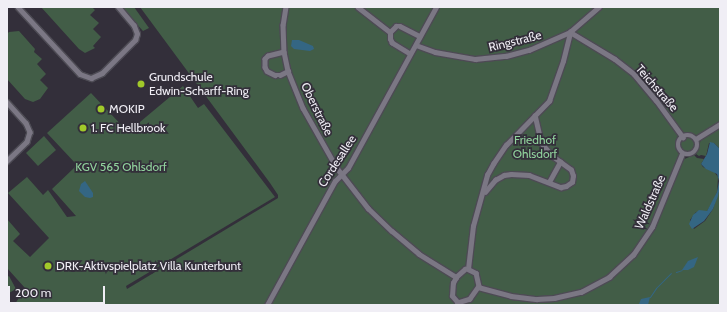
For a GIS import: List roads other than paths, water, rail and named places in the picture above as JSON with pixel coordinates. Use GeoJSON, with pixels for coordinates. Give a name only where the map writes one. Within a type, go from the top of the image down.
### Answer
{"type":"FeatureCollection","features":[{"type":"Feature","properties":{"kind":"street"},"geometry":{"type":"LineString","coordinates":[[18,7],[80,74],[91,78],[100,74],[135,40],[136,32],[134,26],[118,7]]}},
{"type":"Feature","properties":{"kind":"street","name":"Oberstraße"},"geometry":{"type":"LineString","coordinates":[[286,7],[283,25],[284,52],[288,72],[302,108],[342,175]]}},
{"type":"Feature","properties":{"kind":"street"},"geometry":{"type":"LineString","coordinates":[[358,7],[390,32]]}},
{"type":"Feature","properties":{"kind":"street","name":"Cordesallee"},"geometry":{"type":"LineString","coordinates":[[267,305],[335,181],[348,168],[436,7]]}},
{"type":"Feature","properties":{"kind":"street","name":"Ringstraße"},"geometry":{"type":"LineString","coordinates":[[416,45],[442,53],[480,59],[506,56],[529,50],[570,32],[599,7]]}},
{"type":"Feature","properties":{"kind":"street"},"geometry":{"type":"LineString","coordinates":[[410,54],[392,43],[390,40],[390,32],[396,26],[400,26],[420,36]]}},
{"type":"Feature","properties":{"kind":"street"},"geometry":{"type":"LineString","coordinates":[[468,269],[471,237],[487,175],[506,145],[535,116],[551,96],[563,61],[570,32]]}},
{"type":"Feature","properties":{"kind":"street","name":"Teichstraße"},"geometry":{"type":"LineString","coordinates":[[570,32],[615,59],[634,74],[652,94],[683,137]]}},
{"type":"Feature","properties":{"kind":"street","name":"Oberstraße"},"geometry":{"type":"LineString","coordinates":[[284,52],[268,56],[265,59],[265,67],[267,71],[275,75],[288,72]]}},
{"type":"Feature","properties":{"kind":"street"},"geometry":{"type":"LineString","coordinates":[[7,102],[26,123],[30,132],[26,144],[7,161]]}},
{"type":"Feature","properties":{"kind":"street"},"geometry":{"type":"LineString","coordinates":[[481,196],[495,180],[504,175],[529,175],[563,187],[572,182],[573,176],[571,170],[546,150],[541,143],[535,116]]}},
{"type":"Feature","properties":{"kind":"street"},"geometry":{"type":"LineString","coordinates":[[696,139],[720,124]]}},
{"type":"Feature","properties":{"kind":"street"},"geometry":{"type":"LineString","coordinates":[[682,154],[690,155],[695,153],[698,144],[696,139],[688,135],[683,137]]}},
{"type":"Feature","properties":{"kind":"street","name":"Waldstraße"},"geometry":{"type":"LineString","coordinates":[[478,287],[511,296],[537,299],[554,298],[581,292],[609,277],[632,255],[652,227],[682,154],[678,145],[683,137]]}},
{"type":"Feature","properties":{"kind":"street"},"geometry":{"type":"LineString","coordinates":[[549,182],[560,162]]}},
{"type":"Feature","properties":{"kind":"street"},"geometry":{"type":"LineString","coordinates":[[342,175],[368,208],[402,240],[422,256],[456,277]]}},
{"type":"Feature","properties":{"kind":"street"},"geometry":{"type":"LineString","coordinates":[[468,269],[476,273],[479,280],[478,287],[470,299],[457,304],[453,299],[452,290],[456,277],[461,272],[468,269]]}},
{"type":"Feature","properties":{"kind":"water"},"geometry":{"type":"Polygon","coordinates":[[[292,40],[299,40],[313,46],[314,49],[310,51],[294,49],[291,46],[292,40]]]}},
{"type":"Feature","properties":{"kind":"water"},"geometry":{"type":"Polygon","coordinates":[[[710,142],[714,143],[720,149],[720,187],[713,209],[704,221],[692,229],[689,224],[693,215],[699,210],[707,211],[717,192],[719,181],[717,174],[706,169],[701,164],[707,154],[710,142]]]}},
{"type":"Feature","properties":{"kind":"water"},"geometry":{"type":"Polygon","coordinates":[[[85,181],[93,193],[93,197],[85,197],[79,191],[81,184],[85,181]]]}},
{"type":"Feature","properties":{"kind":"water"},"geometry":{"type":"Polygon","coordinates":[[[698,257],[694,267],[688,270],[682,270],[688,261],[698,257]]]}},
{"type":"Feature","properties":{"kind":"water"},"geometry":{"type":"Polygon","coordinates":[[[650,297],[648,305],[639,304],[641,299],[650,297]]]}},
{"type":"Feature","properties":{"kind":"waterway"},"geometry":{"type":"LineString","coordinates":[[676,272],[682,270]]}},
{"type":"Feature","properties":{"kind":"waterway"},"geometry":{"type":"LineString","coordinates":[[650,297],[656,288],[671,273]]}},
{"type":"Feature","properties":{"kind":"place","name":"Grundschule Edwin-Scharff-Ring"},"geometry":{"type":"Point","coordinates":[141,84]}},
{"type":"Feature","properties":{"kind":"place","name":"MOKIP"},"geometry":{"type":"Point","coordinates":[101,109]}},
{"type":"Feature","properties":{"kind":"place","name":"1. FC Hellbrook"},"geometry":{"type":"Point","coordinates":[83,128]}},
{"type":"Feature","properties":{"kind":"place","name":"DRK-Aktivspielplatz Villa Kunterbunt"},"geometry":{"type":"Point","coordinates":[48,266]}},
{"type":"Feature","properties":{"kind":"park label","name":"Friedhof Ohlsdorf"},"geometry":{"type":"Point","coordinates":[535,147]}},
{"type":"Feature","properties":{"kind":"park label","name":"KGV 565 Ohlsdorf"},"geometry":{"type":"Point","coordinates":[121,167]}}]}
